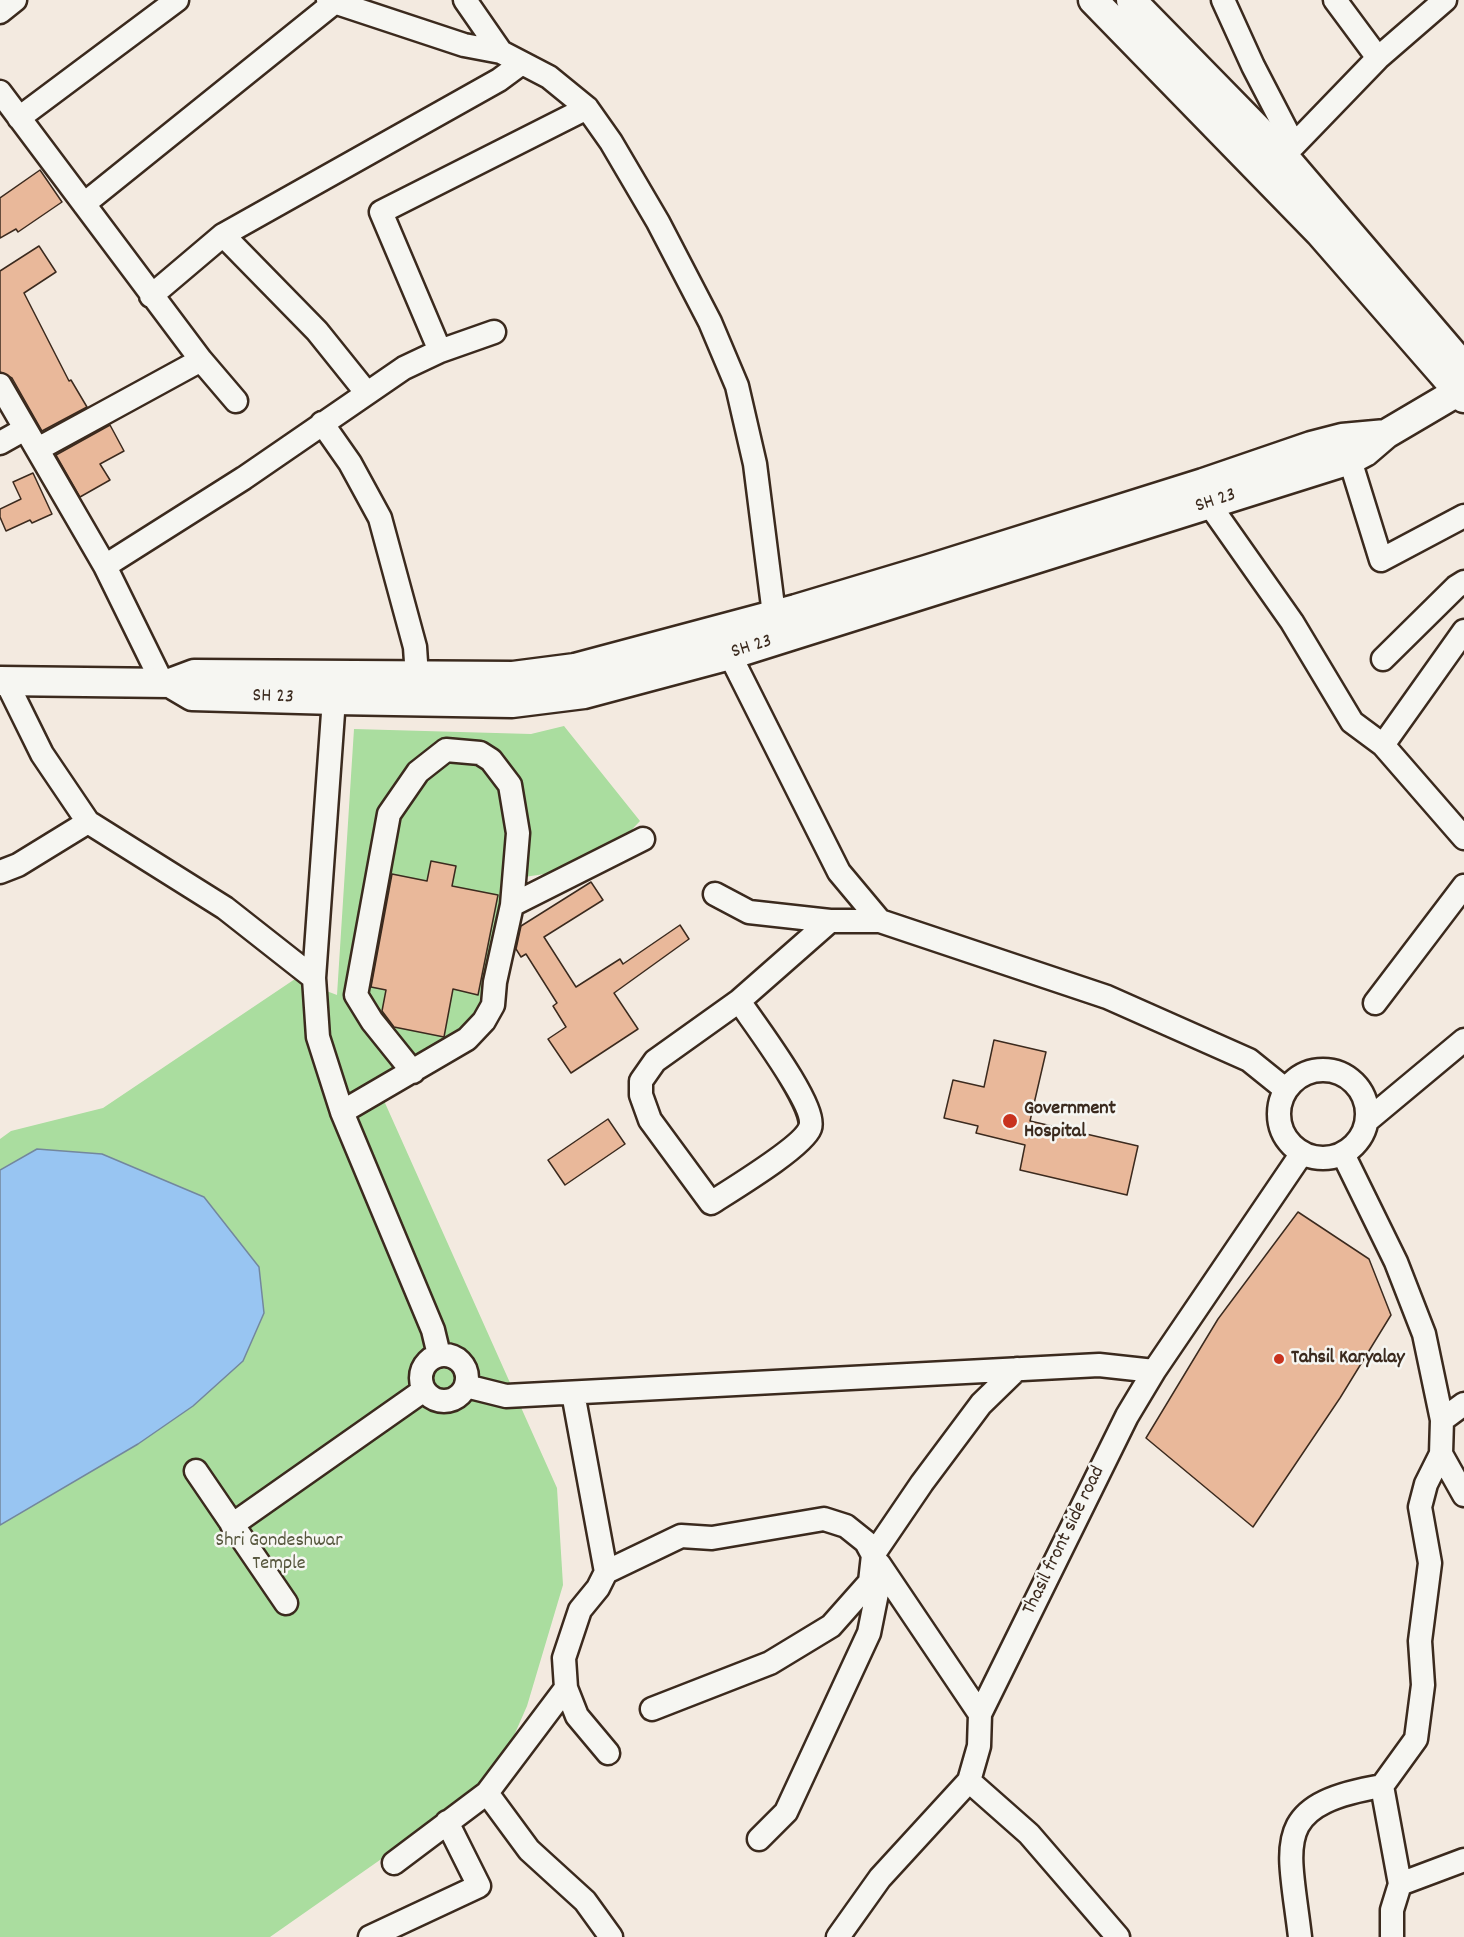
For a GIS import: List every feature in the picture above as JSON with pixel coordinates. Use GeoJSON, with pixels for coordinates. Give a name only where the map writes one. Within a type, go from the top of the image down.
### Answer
{"type":"FeatureCollection","features":[{"type":"Feature","properties":{"kind":"main road"},"geometry":{"type":"LineString","coordinates":[[1093,0],[1320,233],[1463,387]]}},
{"type":"Feature","properties":{"kind":"main road"},"geometry":{"type":"LineString","coordinates":[[1131,0],[1288,149],[1463,387]]}},
{"type":"Feature","properties":{"kind":"main road"},"geometry":{"type":"LineString","coordinates":[[1274,471],[1350,460],[1365,452],[1386,434],[1463,387]]}},
{"type":"Feature","properties":{"kind":"main road"},"geometry":{"type":"LineString","coordinates":[[3,681],[166,683],[194,674],[240,686],[463,690],[513,676],[575,668],[727,642],[1206,494],[1274,471],[1342,438],[1386,434]]}},
{"type":"Feature","properties":{"kind":"main road"},"geometry":{"type":"LineString","coordinates":[[335,688],[417,677],[463,690]]}},
{"type":"Feature","properties":{"kind":"street"},"geometry":{"type":"LineString","coordinates":[[0,12],[15,0]]}},
{"type":"Feature","properties":{"kind":"street"},"geometry":{"type":"LineString","coordinates":[[19,118],[177,0]]}},
{"type":"Feature","properties":{"kind":"street"},"geometry":{"type":"LineString","coordinates":[[465,0],[501,52]]}},
{"type":"Feature","properties":{"kind":"street"},"geometry":{"type":"LineString","coordinates":[[1223,0],[1288,149],[1378,58],[1445,0]]}},
{"type":"Feature","properties":{"kind":"street"},"geometry":{"type":"LineString","coordinates":[[1335,0],[1378,58]]}},
{"type":"Feature","properties":{"kind":"street"},"geometry":{"type":"LineString","coordinates":[[1460,0],[1464,5]]}},
{"type":"Feature","properties":{"kind":"street"},"geometry":{"type":"LineString","coordinates":[[84,204],[332,1],[464,45],[501,52],[549,77],[587,108],[610,142],[663,232],[710,322],[737,386],[755,464],[776,628]]}},
{"type":"Feature","properties":{"kind":"street"},"geometry":{"type":"LineString","coordinates":[[151,296],[223,235],[499,80],[522,63]]}},
{"type":"Feature","properties":{"kind":"street"},"geometry":{"type":"LineString","coordinates":[[0,92],[151,296],[236,401]]}},
{"type":"Feature","properties":{"kind":"street"},"geometry":{"type":"LineString","coordinates":[[440,351],[381,213],[587,108]]}},
{"type":"Feature","properties":{"kind":"street"},"geometry":{"type":"LineString","coordinates":[[223,235],[317,331],[366,392]]}},
{"type":"Feature","properties":{"kind":"street"},"geometry":{"type":"LineString","coordinates":[[105,566],[244,478],[404,368],[440,351],[494,332]]}},
{"type":"Feature","properties":{"kind":"street"},"geometry":{"type":"LineString","coordinates":[[38,449],[130,396],[201,360]]}},
{"type":"Feature","properties":{"kind":"street"},"geometry":{"type":"LineString","coordinates":[[0,385],[105,566],[166,683]]}},
{"type":"Feature","properties":{"kind":"street"},"geometry":{"type":"LineString","coordinates":[[322,423],[350,463],[380,518],[415,647],[417,677]]}},
{"type":"Feature","properties":{"kind":"street"},"geometry":{"type":"LineString","coordinates":[[0,443],[25,429]]}},
{"type":"Feature","properties":{"kind":"street"},"geometry":{"type":"LineString","coordinates":[[1350,460],[1381,560],[1464,516]]}},
{"type":"Feature","properties":{"kind":"street"},"geometry":{"type":"LineString","coordinates":[[1206,494],[1292,622],[1352,722],[1383,746],[1464,838]]}},
{"type":"Feature","properties":{"kind":"street"},"geometry":{"type":"LineString","coordinates":[[1383,659],[1456,587],[1464,582]]}},
{"type":"Feature","properties":{"kind":"street"},"geometry":{"type":"LineString","coordinates":[[1383,746],[1464,631]]}},
{"type":"Feature","properties":{"kind":"street"},"geometry":{"type":"LineString","coordinates":[[727,642],[839,872],[880,921]]}},
{"type":"Feature","properties":{"kind":"street"},"geometry":{"type":"LineString","coordinates":[[3,681],[42,754],[88,822],[225,908],[314,978]]}},
{"type":"Feature","properties":{"kind":"street"},"geometry":{"type":"LineString","coordinates":[[335,688],[314,978],[318,1037],[342,1112],[433,1330],[439,1355]]}},
{"type":"Feature","properties":{"kind":"street"},"geometry":{"type":"LineString","coordinates":[[342,1112],[413,1072],[467,1039],[484,1021],[493,1005],[495,982],[512,905],[518,833],[510,785],[491,760],[480,753],[446,750],[418,772],[389,814],[356,995],[372,1021],[413,1072]]}},
{"type":"Feature","properties":{"kind":"street"},"geometry":{"type":"LineString","coordinates":[[0,872],[18,865],[88,822]]}},
{"type":"Feature","properties":{"kind":"street"},"geometry":{"type":"LineString","coordinates":[[512,905],[643,839]]}},
{"type":"Feature","properties":{"kind":"street"},"geometry":{"type":"LineString","coordinates":[[1375,1003],[1464,886]]}},
{"type":"Feature","properties":{"kind":"street"},"geometry":{"type":"LineString","coordinates":[[715,894],[749,912],[830,921],[880,921],[1107,997],[1249,1060],[1286,1089]]}},
{"type":"Feature","properties":{"kind":"street"},"geometry":{"type":"LineString","coordinates":[[739,1000],[802,1094],[812,1117],[810,1129],[795,1145],[711,1203],[650,1120],[641,1095],[641,1081],[656,1061],[739,1000],[830,921]]}},
{"type":"Feature","properties":{"kind":"street"},"geometry":{"type":"LineString","coordinates":[[1368,1120],[1464,1040]]}},
{"type":"Feature","properties":{"kind":"street"},"geometry":{"type":"LineString","coordinates":[[1324,1069],[1338,1072],[1352,1079],[1362,1091],[1367,1104],[1368,1120],[1364,1134],[1343,1154],[1329,1158],[1315,1158],[1302,1153],[1283,1133],[1279,1118],[1280,1103],[1286,1089],[1296,1078],[1309,1071],[1324,1069]]}},
{"type":"Feature","properties":{"kind":"street","name":"Thasil front side road"},"geometry":{"type":"LineString","coordinates":[[980,1713],[1126,1416],[1302,1153]]}},
{"type":"Feature","properties":{"kind":"street"},"geometry":{"type":"LineString","coordinates":[[1300,1937],[1290,1859],[1296,1826],[1307,1813],[1324,1800],[1382,1786],[1416,1738],[1423,1685],[1420,1641],[1430,1563],[1420,1507],[1426,1484],[1442,1454],[1442,1420],[1424,1334],[1396,1262],[1343,1154]]}},
{"type":"Feature","properties":{"kind":"street"},"geometry":{"type":"LineString","coordinates":[[439,1355],[451,1356],[464,1365],[467,1372],[466,1386],[462,1393],[450,1401],[435,1400],[424,1390],[421,1383],[423,1367],[439,1355]]}},
{"type":"Feature","properties":{"kind":"street"},"geometry":{"type":"LineString","coordinates":[[466,1386],[506,1396],[1099,1365],[1154,1371]]}},
{"type":"Feature","properties":{"kind":"street"},"geometry":{"type":"LineString","coordinates":[[652,1709],[770,1663],[831,1626],[870,1582],[873,1555],[922,1483],[981,1404],[1017,1369]]}},
{"type":"Feature","properties":{"kind":"street"},"geometry":{"type":"LineString","coordinates":[[232,1525],[424,1390]]}},
{"type":"Feature","properties":{"kind":"street"},"geometry":{"type":"LineString","coordinates":[[573,1393],[606,1572],[598,1588],[580,1611],[564,1658],[566,1689],[577,1716],[609,1753]]}},
{"type":"Feature","properties":{"kind":"street"},"geometry":{"type":"LineString","coordinates":[[1442,1420],[1464,1404]]}},
{"type":"Feature","properties":{"kind":"street"},"geometry":{"type":"LineString","coordinates":[[1442,1454],[1464,1495]]}},
{"type":"Feature","properties":{"kind":"street"},"geometry":{"type":"LineString","coordinates":[[196,1471],[286,1603]]}},
{"type":"Feature","properties":{"kind":"street"},"geometry":{"type":"LineString","coordinates":[[606,1572],[681,1536],[712,1538],[824,1519],[846,1526],[866,1542],[937,1654],[980,1713],[979,1746],[969,1781],[880,1878],[838,1937]]}},
{"type":"Feature","properties":{"kind":"street"},"geometry":{"type":"LineString","coordinates":[[759,1839],[786,1812],[869,1634],[879,1583],[873,1555]]}},
{"type":"Feature","properties":{"kind":"street"},"geometry":{"type":"LineString","coordinates":[[394,1863],[487,1793],[566,1689]]}},
{"type":"Feature","properties":{"kind":"street"},"geometry":{"type":"LineString","coordinates":[[969,1781],[1029,1834],[1118,1937]]}},
{"type":"Feature","properties":{"kind":"street"},"geometry":{"type":"LineString","coordinates":[[1382,1786],[1400,1884],[1392,1910],[1392,1937]]}},
{"type":"Feature","properties":{"kind":"street"},"geometry":{"type":"LineString","coordinates":[[487,1793],[529,1850],[585,1901],[611,1937]]}},
{"type":"Feature","properties":{"kind":"street"},"geometry":{"type":"LineString","coordinates":[[370,1937],[479,1886],[447,1822]]}},
{"type":"Feature","properties":{"kind":"street"},"geometry":{"type":"LineString","coordinates":[[1400,1884],[1464,1860]]}},
{"type":"Feature","properties":{"kind":"green space","name":"Shri Gondeshwar Temple"},"geometry":{"type":"Polygon","coordinates":[[[564,726],[640,821],[624,838],[545,874],[524,877],[505,873],[482,1010],[462,1039],[377,1085],[557,1488],[563,1585],[527,1706],[505,1756],[467,1799],[270,1937],[0,1937],[0,1139],[11,1131],[103,1108],[295,979],[337,995],[354,729],[531,734],[564,726]]]}},
{"type":"Feature","properties":{"kind":"water"},"geometry":{"type":"Polygon","coordinates":[[[37,1149],[102,1154],[204,1197],[259,1267],[264,1313],[243,1361],[193,1406],[138,1444],[0,1525],[0,1170],[37,1149]]]}},
{"type":"Feature","properties":{"kind":"building"},"geometry":{"type":"Polygon","coordinates":[[[40,170],[62,202],[18,232],[16,229],[0,238],[0,198],[40,170]]]}},
{"type":"Feature","properties":{"kind":"building"},"geometry":{"type":"Polygon","coordinates":[[[39,246],[56,272],[24,293],[69,381],[71,380],[87,407],[42,431],[12,378],[0,372],[0,271],[39,246]]]}},
{"type":"Feature","properties":{"kind":"building"},"geometry":{"type":"Polygon","coordinates":[[[110,425],[124,451],[100,464],[110,480],[80,497],[56,455],[110,425]]]}},
{"type":"Feature","properties":{"kind":"building"},"geometry":{"type":"Polygon","coordinates":[[[33,473],[52,514],[32,523],[30,520],[6,531],[0,517],[0,509],[21,499],[13,482],[33,473]]]}},
{"type":"Feature","properties":{"kind":"building"},"geometry":{"type":"Polygon","coordinates":[[[431,861],[456,866],[452,886],[498,895],[478,995],[453,989],[444,1037],[394,1027],[382,1011],[386,990],[371,987],[392,874],[427,881],[431,861]]]}},
{"type":"Feature","properties":{"kind":"building"},"geometry":{"type":"Polygon","coordinates":[[[591,882],[603,900],[544,937],[576,987],[620,959],[623,964],[680,925],[689,939],[614,993],[638,1029],[571,1073],[548,1039],[566,1027],[553,1006],[557,1003],[526,954],[521,957],[516,949],[521,926],[591,882]]]}},
{"type":"Feature","properties":{"kind":"building"},"geometry":{"type":"Polygon","coordinates":[[[994,1040],[1046,1052],[1030,1121],[1138,1146],[1127,1195],[1020,1170],[1025,1145],[976,1133],[978,1126],[944,1118],[953,1080],[984,1087],[994,1040]]]}},
{"type":"Feature","properties":{"kind":"building"},"geometry":{"type":"Polygon","coordinates":[[[608,1119],[625,1144],[565,1185],[548,1160],[608,1119]]]}},
{"type":"Feature","properties":{"kind":"building","name":"Tahsil Karyalay"},"geometry":{"type":"Polygon","coordinates":[[[1298,1212],[1369,1259],[1391,1315],[1340,1398],[1253,1527],[1146,1438],[1218,1319],[1298,1212]]]}},
{"type":"Feature","properties":{"kind":"place","name":"Government Hospital"},"geometry":{"type":"Point","coordinates":[1010,1121]}},
{"type":"Feature","properties":{"kind":"place","name":"Tahsil Karyalay"},"geometry":{"type":"Point","coordinates":[1279,1359]}}]}
